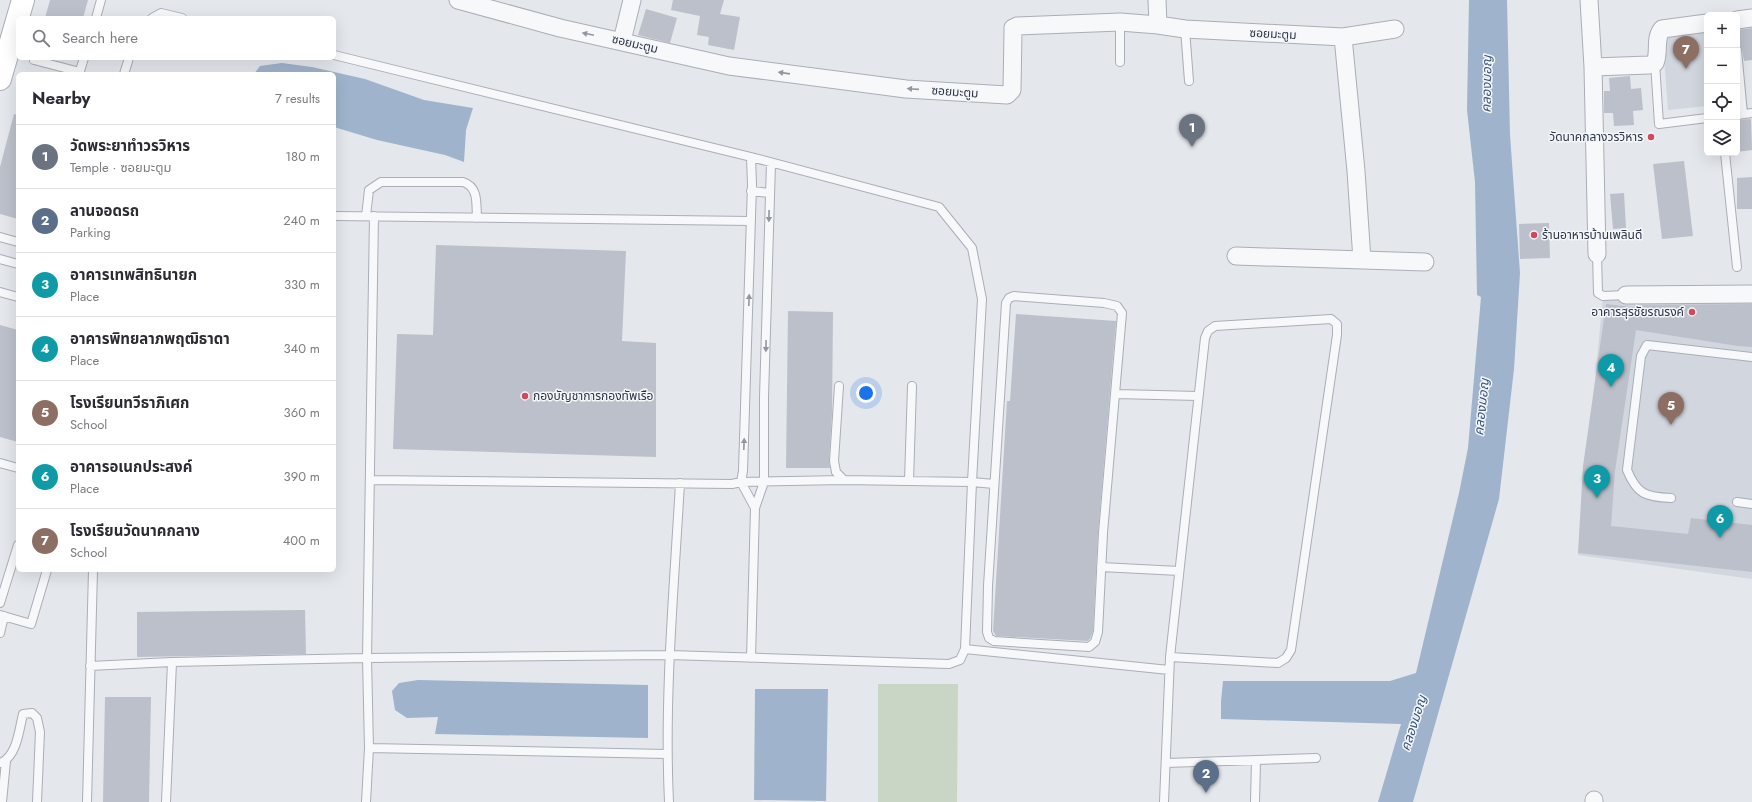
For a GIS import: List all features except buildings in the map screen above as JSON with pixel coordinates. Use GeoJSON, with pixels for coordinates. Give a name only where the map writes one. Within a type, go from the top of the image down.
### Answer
{"type":"FeatureCollection","features":[{"type":"Feature","properties":{"kind":"street"},"geometry":{"type":"LineString","coordinates":[[16,16],[23,0]]}},
{"type":"Feature","properties":{"kind":"street","name":"ซอยมะตูม"},"geometry":{"type":"LineString","coordinates":[[458,0],[560,28],[728,66],[906,89],[1007,95],[1012,90],[1013,28],[1017,26],[1120,22],[1185,29],[1343,37],[1395,29]]}},
{"type":"Feature","properties":{"kind":"street"},"geometry":{"type":"LineString","coordinates":[[622,41],[632,0]]}},
{"type":"Feature","properties":{"kind":"street"},"geometry":{"type":"LineString","coordinates":[[1157,0],[1158,25]]}},
{"type":"Feature","properties":{"kind":"street"},"geometry":{"type":"LineString","coordinates":[[1589,0],[1593,67],[1597,254]]}},
{"type":"Feature","properties":{"kind":"street"},"geometry":{"type":"LineString","coordinates":[[0,79],[4,46],[16,17]]}},
{"type":"Feature","properties":{"kind":"street"},"geometry":{"type":"LineString","coordinates":[[1740,20],[1752,18]]}},
{"type":"Feature","properties":{"kind":"street"},"geometry":{"type":"LineString","coordinates":[[1593,67],[1649,65],[1655,63],[1658,57],[1658,34],[1662,29],[1704,23]]}},
{"type":"Feature","properties":{"kind":"street"},"geometry":{"type":"LineString","coordinates":[[1343,37],[1362,260]]}},
{"type":"Feature","properties":{"kind":"street"},"geometry":{"type":"LineString","coordinates":[[1236,256],[1425,262]]}},
{"type":"Feature","properties":{"kind":"street"},"geometry":{"type":"LineString","coordinates":[[1626,295],[1752,294]]}},
{"type":"Feature","properties":{"kind":"lane"},"geometry":{"type":"LineString","coordinates":[[97,16],[101,0]]}},
{"type":"Feature","properties":{"kind":"lane"},"geometry":{"type":"LineString","coordinates":[[156,16],[161,13],[174,16]]}},
{"type":"Feature","properties":{"kind":"lane"},"geometry":{"type":"LineString","coordinates":[[1120,22],[1120,62]]}},
{"type":"Feature","properties":{"kind":"lane"},"geometry":{"type":"LineString","coordinates":[[1185,29],[1189,81]]}},
{"type":"Feature","properties":{"kind":"lane"},"geometry":{"type":"LineString","coordinates":[[90,666],[172,662],[367,658],[670,655],[949,664],[960,660],[965,649],[982,299],[972,248],[939,207],[771,163],[336,55]]}},
{"type":"Feature","properties":{"kind":"lane"},"geometry":{"type":"LineString","coordinates":[[34,60],[76,72]]}},
{"type":"Feature","properties":{"kind":"lane"},"geometry":{"type":"LineString","coordinates":[[80,72],[83,60]]}},
{"type":"Feature","properties":{"kind":"lane"},"geometry":{"type":"LineString","coordinates":[[125,72],[128,60]]}},
{"type":"Feature","properties":{"kind":"lane"},"geometry":{"type":"LineString","coordinates":[[1655,63],[1659,124],[1704,118]]}},
{"type":"Feature","properties":{"kind":"lane"},"geometry":{"type":"LineString","coordinates":[[1740,114],[1752,113]]}},
{"type":"Feature","properties":{"kind":"lane"},"geometry":{"type":"LineString","coordinates":[[1725,156],[1737,267]]}},
{"type":"Feature","properties":{"kind":"lane"},"geometry":{"type":"LineString","coordinates":[[751,158],[751,222],[743,471],[741,482],[755,508]]}},
{"type":"Feature","properties":{"kind":"lane"},"geometry":{"type":"LineString","coordinates":[[751,658],[755,508],[764,482],[771,163]]}},
{"type":"Feature","properties":{"kind":"lane"},"geometry":{"type":"LineString","coordinates":[[366,802],[369,748],[367,658],[370,480],[369,190],[381,182],[448,182],[469,184],[476,191],[477,218]]}},
{"type":"Feature","properties":{"kind":"lane"},"geometry":{"type":"LineString","coordinates":[[751,191],[770,193]]}},
{"type":"Feature","properties":{"kind":"lane"},"geometry":{"type":"LineString","coordinates":[[336,216],[751,222]]}},
{"type":"Feature","properties":{"kind":"lane"},"geometry":{"type":"LineString","coordinates":[[0,237],[16,241]]}},
{"type":"Feature","properties":{"kind":"lane"},"geometry":{"type":"LineString","coordinates":[[1597,254],[1598,293],[1603,296],[1626,295]]}},
{"type":"Feature","properties":{"kind":"lane"},"geometry":{"type":"LineString","coordinates":[[0,259],[16,263]]}},
{"type":"Feature","properties":{"kind":"lane"},"geometry":{"type":"LineString","coordinates":[[0,292],[16,296]]}},
{"type":"Feature","properties":{"kind":"lane"},"geometry":{"type":"LineString","coordinates":[[1021,296],[1104,303],[1117,306],[1122,314],[1116,394],[1101,567],[1098,632],[1093,645],[1089,647],[994,642],[989,638],[987,632],[988,586],[1006,303],[1009,298],[1021,296]]}},
{"type":"Feature","properties":{"kind":"lane"},"geometry":{"type":"LineString","coordinates":[[1164,802],[1170,657],[1205,338],[1208,331],[1215,326],[1331,319],[1337,324],[1336,343],[1291,650],[1286,658],[1278,663],[1170,657]]}},
{"type":"Feature","properties":{"kind":"lane"},"geometry":{"type":"LineString","coordinates":[[1671,498],[1655,497],[1638,490],[1632,482],[1627,470],[1640,356],[1647,345],[1752,357]]}},
{"type":"Feature","properties":{"kind":"lane"},"geometry":{"type":"LineString","coordinates":[[839,386],[834,461],[836,472],[844,480]]}},
{"type":"Feature","properties":{"kind":"lane"},"geometry":{"type":"LineString","coordinates":[[909,481],[912,386]]}},
{"type":"Feature","properties":{"kind":"lane"},"geometry":{"type":"LineString","coordinates":[[1116,394],[1198,396]]}},
{"type":"Feature","properties":{"kind":"lane"},"geometry":{"type":"LineString","coordinates":[[1,466],[16,468]]}},
{"type":"Feature","properties":{"kind":"lane"},"geometry":{"type":"LineString","coordinates":[[370,480],[732,484],[741,482],[844,480],[972,482],[994,484]]}},
{"type":"Feature","properties":{"kind":"lane"},"geometry":{"type":"LineString","coordinates":[[669,802],[667,754],[670,655],[680,483]]}},
{"type":"Feature","properties":{"kind":"lane"},"geometry":{"type":"LineString","coordinates":[[1737,502],[1752,504]]}},
{"type":"Feature","properties":{"kind":"lane"},"geometry":{"type":"LineString","coordinates":[[0,603],[16,551]]}},
{"type":"Feature","properties":{"kind":"lane"},"geometry":{"type":"LineString","coordinates":[[1101,567],[1179,571]]}},
{"type":"Feature","properties":{"kind":"lane"},"geometry":{"type":"LineString","coordinates":[[0,633],[2,616],[31,624],[46,572]]}},
{"type":"Feature","properties":{"kind":"lane"},"geometry":{"type":"LineString","coordinates":[[87,802],[93,572]]}},
{"type":"Feature","properties":{"kind":"lane"},"geometry":{"type":"LineString","coordinates":[[965,649],[1169,670]]}},
{"type":"Feature","properties":{"kind":"lane"},"geometry":{"type":"LineString","coordinates":[[166,802],[172,662]]}},
{"type":"Feature","properties":{"kind":"lane"},"geometry":{"type":"LineString","coordinates":[[2,802],[3,762],[14,749],[23,714],[32,713],[37,718],[40,732],[37,802]]}},
{"type":"Feature","properties":{"kind":"lane"},"geometry":{"type":"LineString","coordinates":[[369,748],[667,754]]}},
{"type":"Feature","properties":{"kind":"lane"},"geometry":{"type":"LineString","coordinates":[[1166,763],[1316,758]]}},
{"type":"Feature","properties":{"kind":"lane"},"geometry":{"type":"LineString","coordinates":[[1255,802],[1256,760]]}},
{"type":"Feature","properties":{"kind":"shaded area"},"geometry":{"type":"Polygon","coordinates":[[[1704,28],[1704,106],[1668,110],[1662,31],[1704,28]]]}},
{"type":"Feature","properties":{"kind":"shaded area"},"geometry":{"type":"Polygon","coordinates":[[[1752,294],[1752,579],[1578,555],[1603,297],[1752,294]]]}},
{"type":"Feature","properties":{"kind":"green space"},"geometry":{"type":"Polygon","coordinates":[[[878,684],[958,684],[957,802],[878,802],[878,684]]]}},
{"type":"Feature","properties":{"kind":"water","name":"คลองมอญ"},"geometry":{"type":"Polygon","coordinates":[[[1469,0],[1507,0],[1510,135],[1520,273],[1514,369],[1499,499],[1413,802],[1378,802],[1401,724],[1221,719],[1223,681],[1390,681],[1416,673],[1459,493],[1468,448],[1481,297],[1477,295],[1475,182],[1467,110],[1469,0]]]}},
{"type":"Feature","properties":{"kind":"water"},"geometry":{"type":"Polygon","coordinates":[[[282,63],[334,72],[256,72],[260,66],[282,63]]]}},
{"type":"Feature","properties":{"kind":"water"},"geometry":{"type":"Polygon","coordinates":[[[336,72],[365,79],[424,100],[473,108],[466,130],[464,162],[445,155],[377,140],[336,128],[336,72]]]}},
{"type":"Feature","properties":{"kind":"water"},"geometry":{"type":"Polygon","coordinates":[[[418,680],[648,685],[648,738],[435,734],[438,717],[407,718],[395,710],[392,691],[399,683],[418,680]]]}},
{"type":"Feature","properties":{"kind":"water"},"geometry":{"type":"Polygon","coordinates":[[[755,689],[828,689],[826,801],[754,800],[755,689]]]}},
{"type":"Feature","properties":{"kind":"place","name":"โรงเรียนวัดนาคกลาง"},"geometry":{"type":"Point","coordinates":[1686,69]}},
{"type":"Feature","properties":{"kind":"place","name":"วัดนาคกลางวรวิหาร"},"geometry":{"type":"Point","coordinates":[1651,137]}},
{"type":"Feature","properties":{"kind":"place","name":"วัดพระยาทําวรวิหาร"},"geometry":{"type":"Point","coordinates":[1192,147]}},
{"type":"Feature","properties":{"kind":"place","name":"ร้านอาหารบ้านเพลินดี"},"geometry":{"type":"Point","coordinates":[1534,235]}},
{"type":"Feature","properties":{"kind":"place","name":"อาคารสุรชัยรณรงค์"},"geometry":{"type":"Point","coordinates":[1692,312]}},
{"type":"Feature","properties":{"kind":"place","name":"อาคารพิทยลาภพฤฒิธาดา"},"geometry":{"type":"Point","coordinates":[1611,387]}},
{"type":"Feature","properties":{"kind":"place","name":"กองบัญชาการกองทัพเรือ"},"geometry":{"type":"Point","coordinates":[525,396]}},
{"type":"Feature","properties":{"kind":"place","name":"โรงเรียนทวีธาภิเศก"},"geometry":{"type":"Point","coordinates":[1671,425]}},
{"type":"Feature","properties":{"kind":"place","name":"อาคารเทพสิทธินายก"},"geometry":{"type":"Point","coordinates":[1597,498]}},
{"type":"Feature","properties":{"kind":"place","name":"อาคารอเนกประสงค์"},"geometry":{"type":"Point","coordinates":[1720,538]}},
{"type":"Feature","properties":{"kind":"place","name":"ลานจอดรถ"},"geometry":{"type":"Point","coordinates":[1206,793]}}]}
